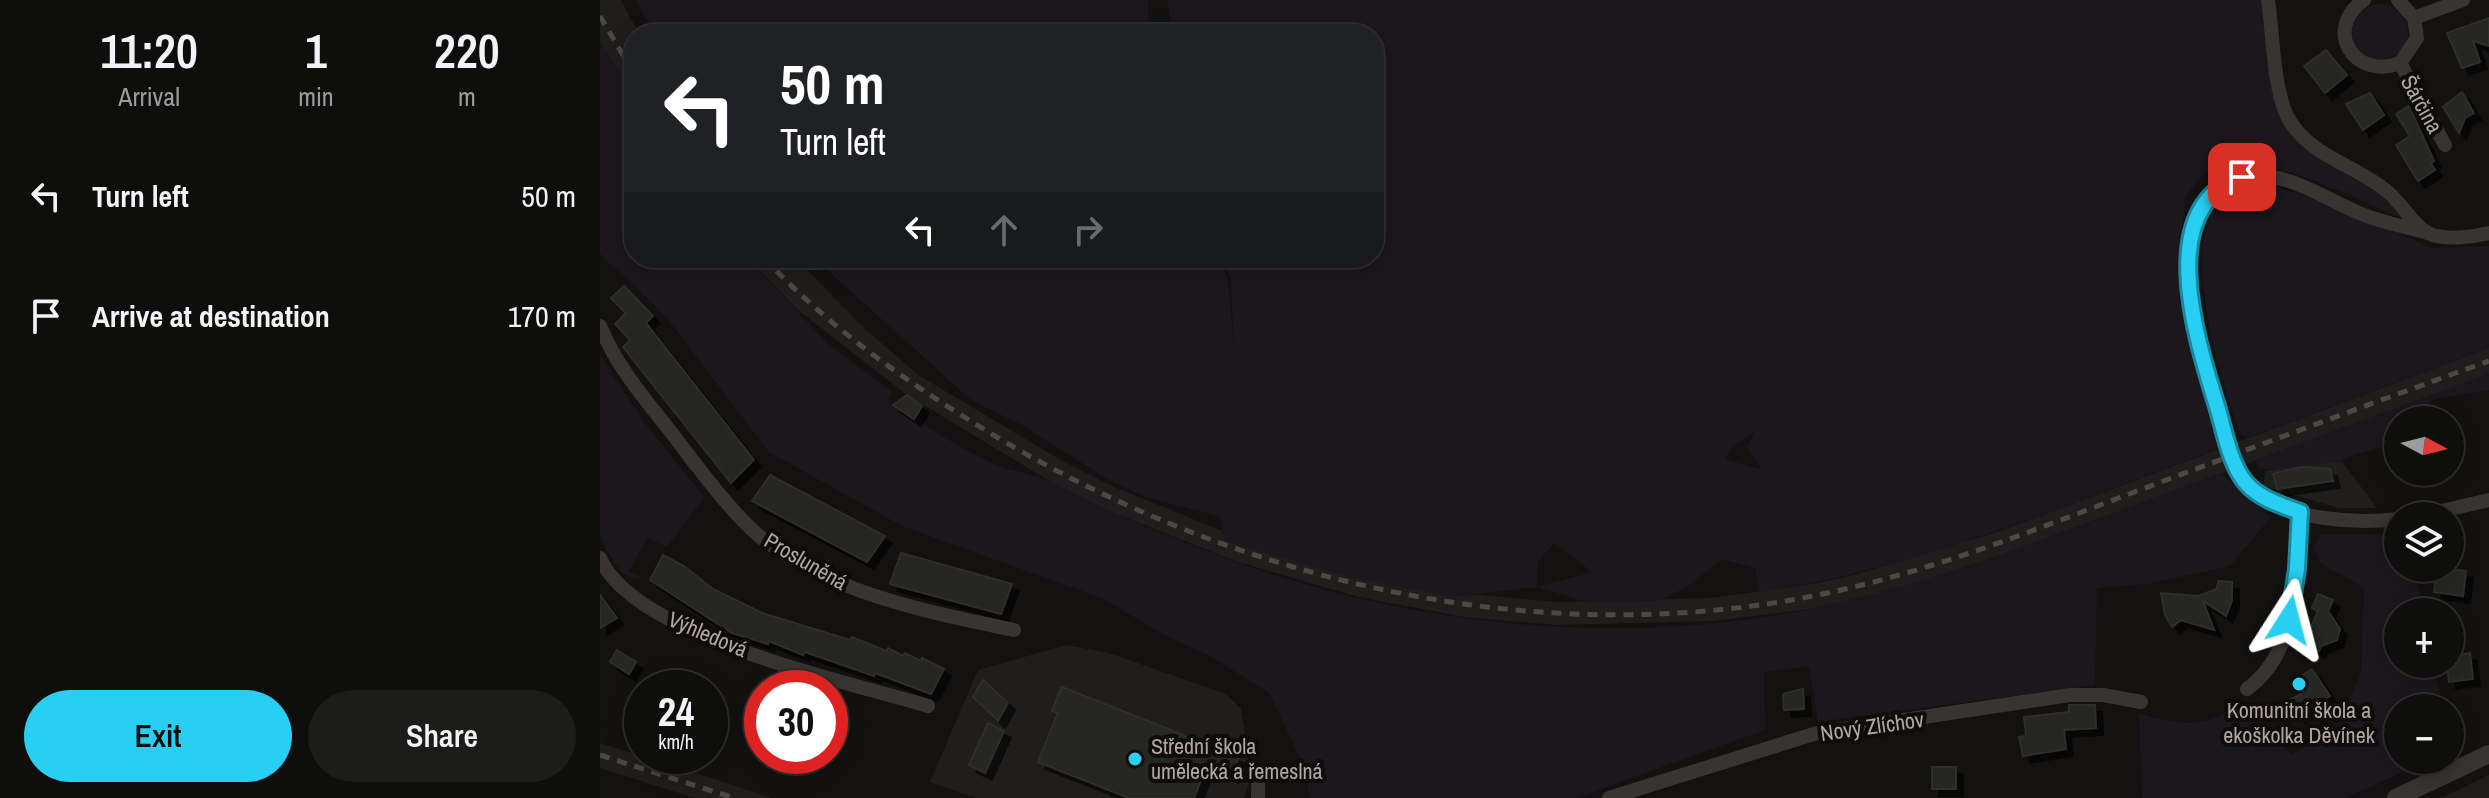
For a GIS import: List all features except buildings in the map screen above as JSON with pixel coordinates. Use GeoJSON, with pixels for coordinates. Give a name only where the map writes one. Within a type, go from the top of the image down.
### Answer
{"type":"FeatureCollection","features":[{"type":"Feature","properties":{"kind":"street"},"geometry":{"type":"LineString","coordinates":[[2268,0],[2287,116],[2306,139],[2339,164],[2387,191],[2428,233]]}},
{"type":"Feature","properties":{"kind":"street"},"geometry":{"type":"LineString","coordinates":[[2364,0],[2346,20],[2347,45],[2363,64],[2388,67],[2400,63],[2417,38],[2414,18],[2398,0]]}},
{"type":"Feature","properties":{"kind":"street"},"geometry":{"type":"LineString","coordinates":[[2414,18],[2463,0]]}},
{"type":"Feature","properties":{"kind":"street","name":"Šárčina"},"geometry":{"type":"LineString","coordinates":[[2400,63],[2445,145]]}},
{"type":"Feature","properties":{"kind":"street"},"geometry":{"type":"LineString","coordinates":[[2384,519],[2347,519],[2300,512],[2265,498],[2246,483],[2227,440],[2200,342],[2187,278],[2196,219],[2208,199],[2230,182],[2242,177],[2269,176],[2296,184],[2364,215],[2428,233],[2454,237],[2489,233]]}},
{"type":"Feature","properties":{"kind":"street","name":"Prosluněná"},"geometry":{"type":"LineString","coordinates":[[600,326],[613,358],[694,461],[762,538],[842,585],[885,601],[1014,630]]}},
{"type":"Feature","properties":{"kind":"street"},"geometry":{"type":"LineString","coordinates":[[2464,506],[2489,500]]}},
{"type":"Feature","properties":{"kind":"street"},"geometry":{"type":"LineString","coordinates":[[2247,689],[2274,663],[2289,620],[2297,569],[2300,512]]}},
{"type":"Feature","properties":{"kind":"street","name":"Výhledová"},"geometry":{"type":"LineString","coordinates":[[600,558],[616,583],[651,610],[729,647],[928,706]]}},
{"type":"Feature","properties":{"kind":"street","name":"Nový Zlíchov"},"geometry":{"type":"LineString","coordinates":[[1609,798],[1817,733],[2070,695],[2103,695],[2141,702]]}},
{"type":"Feature","properties":{"kind":"street"},"geometry":{"type":"LineString","coordinates":[[2396,798],[2489,754]]}},
{"type":"Feature","properties":{"kind":"street"},"geometry":{"type":"LineString","coordinates":[[1258,774],[1258,798]]}},
{"type":"Feature","properties":{"kind":"shaded area"},"geometry":{"type":"Polygon","coordinates":[[[600,0],[621,0],[634,24],[624,24],[624,81],[600,41],[600,0]]]}},
{"type":"Feature","properties":{"kind":"shaded area"},"geometry":{"type":"Polygon","coordinates":[[[636,0],[1148,0],[1149,24],[649,24],[636,0]]]}},
{"type":"Feature","properties":{"kind":"shaded area"},"geometry":{"type":"Polygon","coordinates":[[[1167,0],[2265,0],[2277,91],[2301,142],[2387,198],[2408,221],[2316,181],[2245,158],[2226,158],[2206,171],[2186,196],[2178,261],[2185,317],[2220,448],[1992,532],[1877,568],[1758,592],[1755,568],[1722,559],[1687,587],[1658,601],[1587,602],[1537,587],[1451,597],[1349,577],[1225,541],[1219,516],[1148,498],[1109,480],[1022,425],[972,401],[825,268],[1223,268],[1228,279],[1234,348],[1231,281],[1226,268],[1384,268],[1384,24],[1171,24],[1167,0]],[[1755,432],[1732,447],[1725,459],[1762,470],[1747,447],[1755,432]],[[1554,543],[1537,563],[1537,587],[1592,572],[1554,543]]]}},
{"type":"Feature","properties":{"kind":"shaded area"},"geometry":{"type":"Polygon","coordinates":[[[2380,4],[2400,12],[2408,32],[2400,52],[2380,60],[2360,52],[2352,32],[2360,12],[2380,4]]]}},
{"type":"Feature","properties":{"kind":"shaded area"},"geometry":{"type":"Polygon","coordinates":[[[600,41],[624,81],[624,268],[757,268],[828,344],[892,392],[887,401],[977,455],[997,465],[1050,481],[1100,507],[1231,560],[1374,602],[1448,616],[1598,628],[1673,627],[1748,620],[1821,607],[1973,564],[2221,473],[2271,517],[2230,566],[2147,584],[2097,588],[2095,685],[1818,722],[1809,666],[1764,672],[1765,730],[1576,798],[1310,798],[1304,766],[1269,693],[1212,657],[1162,634],[1104,599],[902,526],[769,452],[666,317],[600,254],[600,41]]]}},
{"type":"Feature","properties":{"kind":"shaded area"},"geometry":{"type":"Polygon","coordinates":[[[2263,182],[2340,208],[2432,248],[2489,246],[2489,348],[2247,438],[2239,433],[2210,330],[2203,288],[2203,249],[2211,216],[2230,192],[2263,182]]]}},
{"type":"Feature","properties":{"kind":"shaded area"},"geometry":{"type":"Polygon","coordinates":[[[758,268],[805,268],[865,329],[920,376],[1059,459],[1114,487],[1242,539],[1469,594],[1556,602],[1711,598],[1854,575],[1997,532],[2489,348],[2489,374],[2403,406],[2384,406],[2384,413],[2004,554],[1903,587],[1817,608],[1713,621],[1555,625],[1465,617],[1358,597],[1235,561],[1104,509],[1048,480],[907,395],[798,310],[758,268]]]}},
{"type":"Feature","properties":{"kind":"shaded area"},"geometry":{"type":"Polygon","coordinates":[[[600,356],[644,422],[704,497],[667,547],[647,538],[629,571],[641,577],[638,580],[619,568],[605,547],[600,532],[600,356]]]}},
{"type":"Feature","properties":{"kind":"shaded area"},"geometry":{"type":"Polygon","coordinates":[[[2489,374],[2489,390],[2433,399],[2427,406],[2402,406],[2489,374]]]}},
{"type":"Feature","properties":{"kind":"shaded area"},"geometry":{"type":"Polygon","coordinates":[[[2384,413],[2384,446],[2344,458],[2343,463],[2264,469],[2259,468],[2255,460],[2384,413]]]}},
{"type":"Feature","properties":{"kind":"shaded area"},"geometry":{"type":"Polygon","coordinates":[[[2322,461],[2343,463],[2377,508],[2339,508],[2263,486],[2265,471],[2322,461]]]}},
{"type":"Feature","properties":{"kind":"shaded area"},"geometry":{"type":"Polygon","coordinates":[[[2320,534],[2384,534],[2384,582],[2417,582],[2421,598],[2384,598],[2384,678],[2437,678],[2440,694],[2384,694],[2384,774],[2399,774],[2344,798],[2142,798],[2139,714],[2173,722],[2197,722],[2221,716],[2251,700],[2291,755],[2338,726],[2361,673],[2364,588],[2320,563],[2314,548],[2320,534]]]}},
{"type":"Feature","properties":{"kind":"shaded area"},"geometry":{"type":"Polygon","coordinates":[[[1067,645],[1109,653],[1226,694],[1241,709],[1252,776],[1244,798],[975,798],[930,782],[978,670],[1067,645]]]}},
{"type":"Feature","properties":{"kind":"shaded area"},"geometry":{"type":"Polygon","coordinates":[[[600,743],[624,751],[624,774],[699,774],[771,798],[695,798],[600,768],[600,743]]]}},
{"type":"Feature","properties":{"kind":"shaded area"},"geometry":{"type":"Polygon","coordinates":[[[2489,775],[2489,798],[2441,798],[2473,783],[2489,775]]]}},
{"type":"Feature","properties":{"kind":"railway"},"geometry":{"type":"LineString","coordinates":[[600,16],[624,57]]}},
{"type":"Feature","properties":{"kind":"railway"},"geometry":{"type":"LineString","coordinates":[[774,268],[836,325],[941,402],[1065,475],[1166,522],[1270,560],[1377,588],[1487,607],[1597,615],[1708,611],[1818,595],[1937,564],[2489,361]]}},
{"type":"Feature","properties":{"kind":"railway"},"geometry":{"type":"LineString","coordinates":[[600,755],[734,798]]}},
{"type":"Feature","properties":{"kind":"place","name":"Komunitní škola a ekoškolka Děvínek"},"geometry":{"type":"Point","coordinates":[2299,684]}},
{"type":"Feature","properties":{"kind":"place","name":"Střední škola umělecká a řemeslná"},"geometry":{"type":"Point","coordinates":[1135,759]}},
{"type":"Feature","properties":{"kind":"route"},"geometry":{"type":"LineString","coordinates":[[2242,177],[2216,191],[2196,219],[2187,278],[2209,381],[2239,472],[2255,492],[2300,512],[2297,569],[2289,620]]}}]}
